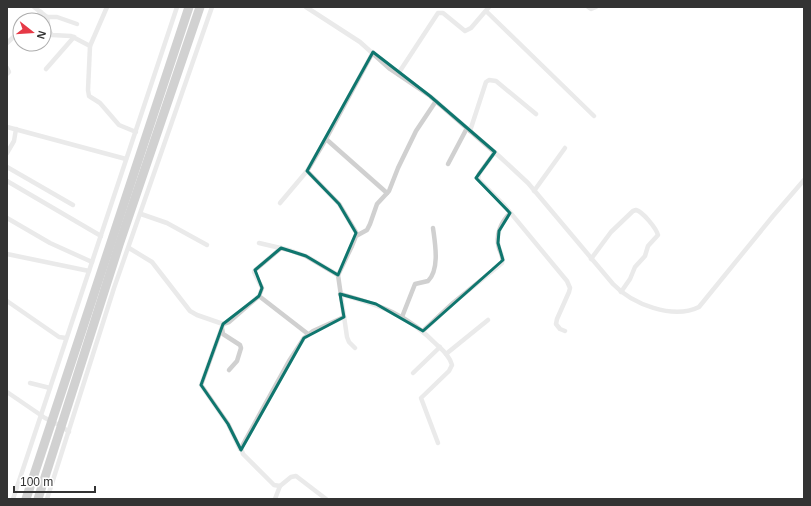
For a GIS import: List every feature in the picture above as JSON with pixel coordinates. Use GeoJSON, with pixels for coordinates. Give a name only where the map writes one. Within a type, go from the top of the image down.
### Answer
{"type":"FeatureCollection","features":[{"type":"Feature","properties":{"kind":"highway"},"geometry":{"type":"LineString","coordinates":[[26,499],[78,336],[103,267],[189,7]]}},
{"type":"Feature","properties":{"kind":"highway"},"geometry":{"type":"LineString","coordinates":[[38,499],[119,245],[200,7]]}},
{"type":"Feature","properties":{"kind":"street"},"geometry":{"type":"LineString","coordinates":[[34,7],[41,12]]}},
{"type":"Feature","properties":{"kind":"street"},"geometry":{"type":"LineString","coordinates":[[107,7],[90,46],[89,96],[102,106],[120,125],[136,132]]}},
{"type":"Feature","properties":{"kind":"street"},"geometry":{"type":"LineString","coordinates":[[13,499],[177,7]]}},
{"type":"Feature","properties":{"kind":"street"},"geometry":{"type":"LineString","coordinates":[[47,499],[114,288],[212,7]]}},
{"type":"Feature","properties":{"kind":"street"},"geometry":{"type":"LineString","coordinates":[[306,7],[360,42],[398,74],[436,101],[469,129],[520,175],[621,292],[642,304],[669,310],[686,311],[699,307],[804,180]]}},
{"type":"Feature","properties":{"kind":"street"},"geometry":{"type":"LineString","coordinates":[[588,7],[596,7]]}},
{"type":"Feature","properties":{"kind":"street"},"geometry":{"type":"LineString","coordinates":[[398,74],[438,13],[443,13],[465,31],[471,28],[488,9],[594,116]]}},
{"type":"Feature","properties":{"kind":"street"},"geometry":{"type":"LineString","coordinates":[[52,17],[57,17],[77,24]]}},
{"type":"Feature","properties":{"kind":"street"},"geometry":{"type":"LineString","coordinates":[[52,35],[74,37],[90,46]]}},
{"type":"Feature","properties":{"kind":"street"},"geometry":{"type":"LineString","coordinates":[[46,69],[74,37]]}},
{"type":"Feature","properties":{"kind":"street"},"geometry":{"type":"LineString","coordinates":[[280,203],[306,171],[326,139],[373,52]]}},
{"type":"Feature","properties":{"kind":"street"},"geometry":{"type":"LineString","coordinates":[[7,68],[9,72],[7,74]]}},
{"type":"Feature","properties":{"kind":"street"},"geometry":{"type":"LineString","coordinates":[[448,164],[469,129],[486,82],[489,80],[496,81],[536,114]]}},
{"type":"Feature","properties":{"kind":"street"},"geometry":{"type":"LineString","coordinates":[[355,348],[347,338],[338,275],[357,234],[367,230],[377,204],[392,185],[398,168],[416,131],[436,101]]}},
{"type":"Feature","properties":{"kind":"street"},"geometry":{"type":"LineString","coordinates":[[7,127],[126,159]]}},
{"type":"Feature","properties":{"kind":"street"},"geometry":{"type":"LineString","coordinates":[[7,153],[14,141],[16,130]]}},
{"type":"Feature","properties":{"kind":"street"},"geometry":{"type":"LineString","coordinates":[[326,139],[387,193]]}},
{"type":"Feature","properties":{"kind":"street"},"geometry":{"type":"LineString","coordinates":[[534,191],[564,148]]}},
{"type":"Feature","properties":{"kind":"street"},"geometry":{"type":"LineString","coordinates":[[495,152],[479,174],[478,179],[510,213],[569,285],[569,292],[556,324],[560,329],[565,331]]}},
{"type":"Feature","properties":{"kind":"street"},"geometry":{"type":"LineString","coordinates":[[7,167],[73,205]]}},
{"type":"Feature","properties":{"kind":"street"},"geometry":{"type":"LineString","coordinates":[[306,171],[334,199],[357,234]]}},
{"type":"Feature","properties":{"kind":"street"},"geometry":{"type":"LineString","coordinates":[[7,181],[101,236]]}},
{"type":"Feature","properties":{"kind":"street"},"geometry":{"type":"LineString","coordinates":[[591,259],[611,232],[633,211],[636,210],[642,213],[657,231],[658,235],[648,246],[645,256],[638,263],[621,292]]}},
{"type":"Feature","properties":{"kind":"street"},"geometry":{"type":"LineString","coordinates":[[423,331],[502,263],[503,257],[498,243],[499,231],[502,223],[510,213]]}},
{"type":"Feature","properties":{"kind":"street"},"geometry":{"type":"LineString","coordinates":[[141,214],[167,223],[207,245]]}},
{"type":"Feature","properties":{"kind":"street"},"geometry":{"type":"LineString","coordinates":[[7,218],[50,243],[92,262]]}},
{"type":"Feature","properties":{"kind":"street"},"geometry":{"type":"LineString","coordinates":[[402,317],[415,284],[428,281],[432,275],[436,253],[433,228]]}},
{"type":"Feature","properties":{"kind":"street"},"geometry":{"type":"LineString","coordinates":[[259,243],[306,256],[338,275]]}},
{"type":"Feature","properties":{"kind":"street"},"geometry":{"type":"LineString","coordinates":[[129,248],[152,262],[190,311],[223,324],[229,322],[258,296],[262,288],[254,272],[281,248]]}},
{"type":"Feature","properties":{"kind":"street"},"geometry":{"type":"LineString","coordinates":[[7,254],[89,271]]}},
{"type":"Feature","properties":{"kind":"street"},"geometry":{"type":"LineString","coordinates":[[340,294],[370,302],[402,317],[423,331],[446,354],[451,362],[451,368],[421,398],[438,443]]}},
{"type":"Feature","properties":{"kind":"street"},"geometry":{"type":"LineString","coordinates":[[258,296],[308,334]]}},
{"type":"Feature","properties":{"kind":"street"},"geometry":{"type":"LineString","coordinates":[[7,301],[60,337],[66,338]]}},
{"type":"Feature","properties":{"kind":"street"},"geometry":{"type":"LineString","coordinates":[[241,450],[242,444],[299,344],[308,334],[344,317]]}},
{"type":"Feature","properties":{"kind":"street"},"geometry":{"type":"LineString","coordinates":[[446,354],[488,320]]}},
{"type":"Feature","properties":{"kind":"street"},"geometry":{"type":"LineString","coordinates":[[223,324],[223,334],[240,345],[242,348],[236,361],[229,370]]}},
{"type":"Feature","properties":{"kind":"street"},"geometry":{"type":"LineString","coordinates":[[223,324],[201,385],[228,424],[242,454],[274,485],[280,486]]}},
{"type":"Feature","properties":{"kind":"street"},"geometry":{"type":"LineString","coordinates":[[413,373],[440,347]]}},
{"type":"Feature","properties":{"kind":"street"},"geometry":{"type":"LineString","coordinates":[[30,383],[50,388]]}},
{"type":"Feature","properties":{"kind":"street"},"geometry":{"type":"LineString","coordinates":[[7,392],[69,432]]}},
{"type":"Feature","properties":{"kind":"street"},"geometry":{"type":"LineString","coordinates":[[275,499],[280,486],[291,477],[296,476],[326,499]]}},
{"type":"Feature","properties":{"kind":"highlighted area"},"geometry":{"type":"Polygon","coordinates":[[[373,52],[430,96],[495,152],[476,178],[510,213],[499,231],[498,243],[503,260],[423,331],[376,304],[340,294],[344,317],[304,338],[241,450],[228,424],[201,385],[223,324],[259,296],[262,288],[255,270],[281,248],[306,256],[338,275],[356,233],[339,204],[307,171],[373,52]]]}}]}
